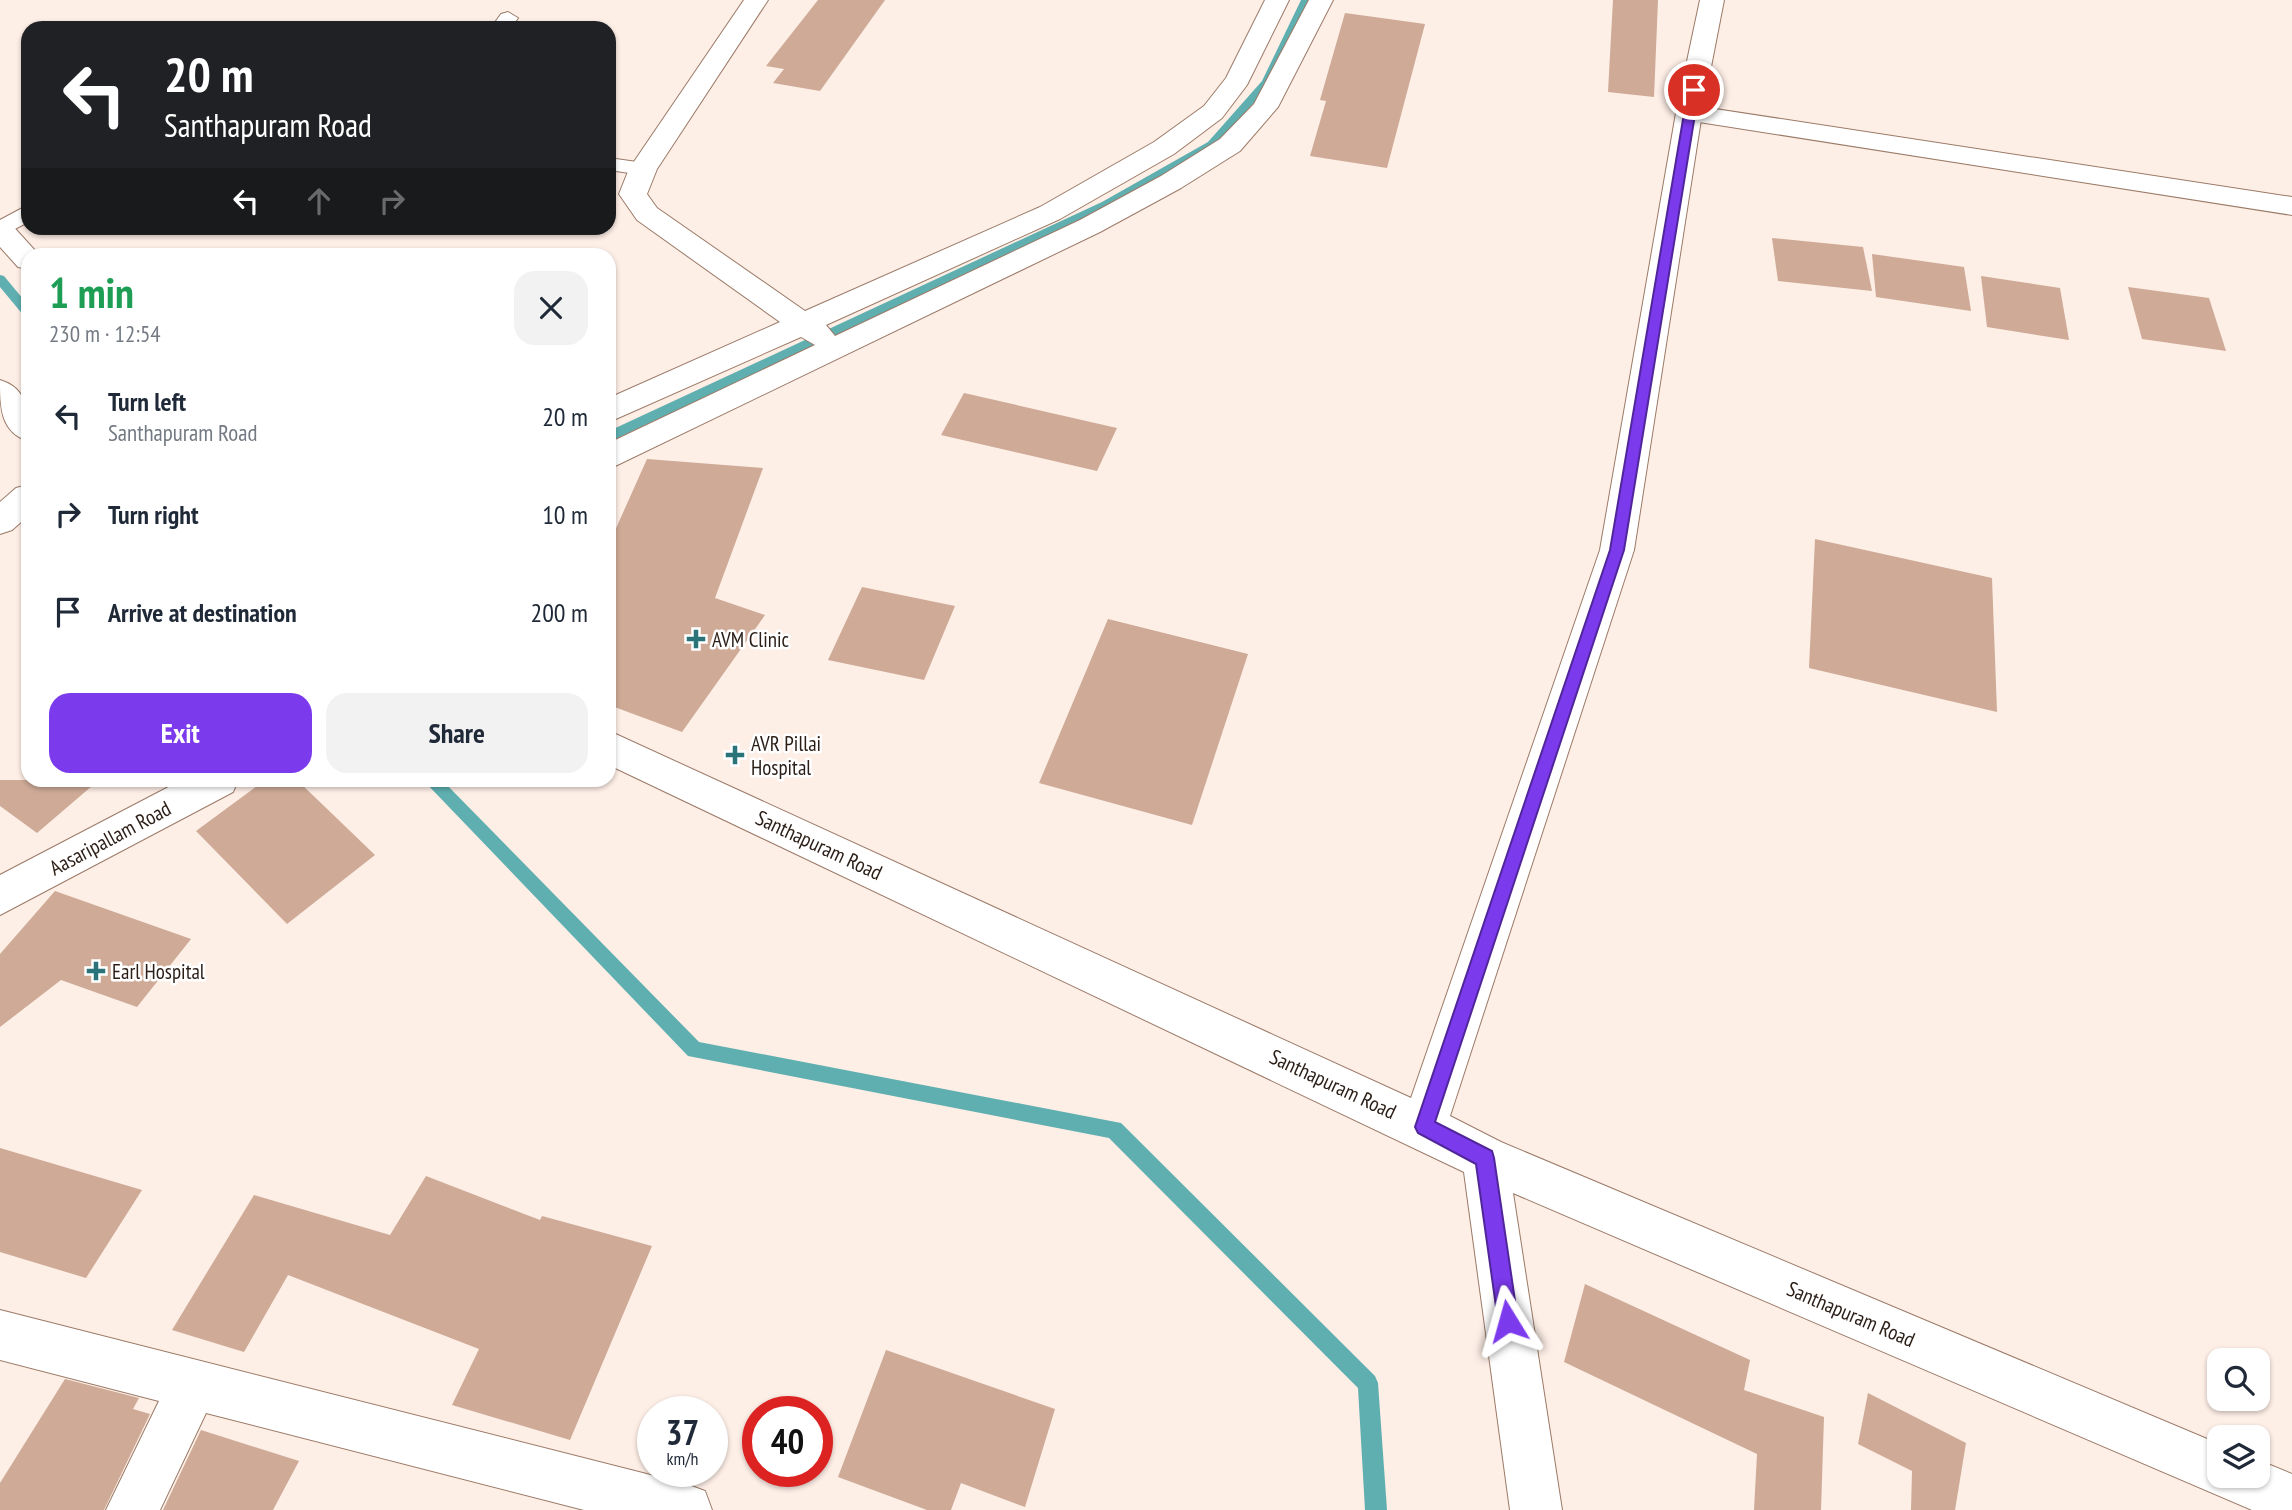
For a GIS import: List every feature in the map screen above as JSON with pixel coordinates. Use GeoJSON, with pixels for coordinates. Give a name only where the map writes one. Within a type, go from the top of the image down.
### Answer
{"type":"FeatureCollection","features":[{"type":"Feature","properties":{"kind":"street"},"geometry":{"type":"LineString","coordinates":[[756,0],[643,169],[633,194],[647,214],[838,347]]}},
{"type":"Feature","properties":{"kind":"street"},"geometry":{"type":"LineString","coordinates":[[616,408],[1050,213],[1164,148],[1213,112],[1238,80],[1277,0]]}},
{"type":"Feature","properties":{"kind":"street"},"geometry":{"type":"LineString","coordinates":[[616,454],[1090,226],[1171,182],[1230,145],[1265,107],[1321,0]]}},
{"type":"Feature","properties":{"kind":"street"},"geometry":{"type":"LineString","coordinates":[[1424,1127],[1617,550],[1689,113],[1712,0]]}},
{"type":"Feature","properties":{"kind":"street"},"geometry":{"type":"LineString","coordinates":[[1689,113],[2292,205]]}},
{"type":"Feature","properties":{"kind":"street"},"geometry":{"type":"LineString","coordinates":[[0,229],[21,252]]}},
{"type":"Feature","properties":{"kind":"street"},"geometry":{"type":"LineString","coordinates":[[0,391],[21,420]]}},
{"type":"Feature","properties":{"kind":"street"},"geometry":{"type":"LineString","coordinates":[[0,521],[21,503]]}},
{"type":"Feature","properties":{"kind":"street","name":"Santhapuram Road"},"geometry":{"type":"LineString","coordinates":[[616,750],[1424,1127],[1485,1158],[2207,1465]]}},
{"type":"Feature","properties":{"kind":"street","name":"Aasaripallam Road"},"geometry":{"type":"LineString","coordinates":[[0,896],[206,787]]}},
{"type":"Feature","properties":{"kind":"street"},"geometry":{"type":"LineString","coordinates":[[1485,1158],[1536,1510]]}},
{"type":"Feature","properties":{"kind":"street"},"geometry":{"type":"LineString","coordinates":[[0,1335],[686,1510]]}},
{"type":"Feature","properties":{"kind":"street"},"geometry":{"type":"LineString","coordinates":[[132,1510],[194,1384]]}},
{"type":"Feature","properties":{"kind":"street"},"geometry":{"type":"LineString","coordinates":[[2262,1488],[2292,1501]]}},
{"type":"Feature","properties":{"kind":"lane"},"geometry":{"type":"LineString","coordinates":[[616,165],[643,169]]}},
{"type":"Feature","properties":{"kind":"lane"},"geometry":{"type":"LineString","coordinates":[[0,229],[21,216]]}},
{"type":"Feature","properties":{"kind":"building"},"geometry":{"type":"Polygon","coordinates":[[[818,0],[885,0],[820,91],[773,83],[784,69],[766,66],[818,0]]]}},
{"type":"Feature","properties":{"kind":"building"},"geometry":{"type":"Polygon","coordinates":[[[1613,0],[1658,0],[1654,97],[1608,92],[1613,0]]]}},
{"type":"Feature","properties":{"kind":"building"},"geometry":{"type":"Polygon","coordinates":[[[1345,13],[1425,24],[1387,168],[1310,156],[1326,101],[1320,100],[1345,13]]]}},
{"type":"Feature","properties":{"kind":"building"},"geometry":{"type":"Polygon","coordinates":[[[1772,238],[1863,247],[1872,291],[1778,281],[1772,238]]]}},
{"type":"Feature","properties":{"kind":"building"},"geometry":{"type":"Polygon","coordinates":[[[1872,254],[1964,267],[1971,311],[1876,297],[1872,254]]]}},
{"type":"Feature","properties":{"kind":"building"},"geometry":{"type":"Polygon","coordinates":[[[1981,276],[2060,288],[2069,340],[1987,327],[1981,276]]]}},
{"type":"Feature","properties":{"kind":"building"},"geometry":{"type":"Polygon","coordinates":[[[2128,287],[2209,298],[2226,351],[2142,339],[2128,287]]]}},
{"type":"Feature","properties":{"kind":"building"},"geometry":{"type":"Polygon","coordinates":[[[964,393],[1117,428],[1097,471],[941,435],[964,393]]]}},
{"type":"Feature","properties":{"kind":"building"},"geometry":{"type":"Polygon","coordinates":[[[647,459],[763,468],[715,598],[765,615],[682,732],[616,708],[616,528],[647,459]]]}},
{"type":"Feature","properties":{"kind":"building"},"geometry":{"type":"Polygon","coordinates":[[[1815,539],[1992,578],[1997,712],[1809,668],[1815,539]]]}},
{"type":"Feature","properties":{"kind":"building"},"geometry":{"type":"Polygon","coordinates":[[[862,587],[955,606],[924,680],[828,660],[862,587]]]}},
{"type":"Feature","properties":{"kind":"building"},"geometry":{"type":"Polygon","coordinates":[[[1108,619],[1248,654],[1192,825],[1039,783],[1108,619]]]}},
{"type":"Feature","properties":{"kind":"building"},"geometry":{"type":"Polygon","coordinates":[[[0,780],[21,780],[21,787],[91,787],[37,833],[0,806],[0,780]]]}},
{"type":"Feature","properties":{"kind":"building"},"geometry":{"type":"Polygon","coordinates":[[[256,787],[304,787],[375,855],[287,924],[196,831],[256,787]]]}},
{"type":"Feature","properties":{"kind":"building"},"geometry":{"type":"Polygon","coordinates":[[[55,891],[191,939],[137,1007],[61,980],[0,1027],[0,954],[55,891]]]}},
{"type":"Feature","properties":{"kind":"building"},"geometry":{"type":"Polygon","coordinates":[[[0,1148],[142,1190],[86,1278],[0,1252],[0,1148]]]}},
{"type":"Feature","properties":{"kind":"building"},"geometry":{"type":"Polygon","coordinates":[[[426,1176],[540,1220],[542,1216],[652,1246],[570,1440],[452,1405],[479,1349],[288,1275],[244,1352],[172,1330],[254,1195],[390,1235],[426,1176]]]}},
{"type":"Feature","properties":{"kind":"building"},"geometry":{"type":"Polygon","coordinates":[[[1585,1284],[1750,1360],[1744,1390],[1824,1417],[1821,1510],[1754,1510],[1757,1454],[1564,1362],[1585,1284]]]}},
{"type":"Feature","properties":{"kind":"building"},"geometry":{"type":"Polygon","coordinates":[[[886,1350],[1055,1409],[1025,1507],[961,1483],[951,1510],[927,1510],[838,1477],[886,1350]]]}},
{"type":"Feature","properties":{"kind":"building"},"geometry":{"type":"Polygon","coordinates":[[[65,1379],[139,1398],[133,1409],[150,1414],[104,1510],[0,1510],[0,1483],[65,1379]]]}},
{"type":"Feature","properties":{"kind":"building"},"geometry":{"type":"Polygon","coordinates":[[[1868,1393],[1966,1443],[1955,1510],[1911,1510],[1912,1471],[1858,1444],[1868,1393]]]}},
{"type":"Feature","properties":{"kind":"building"},"geometry":{"type":"Polygon","coordinates":[[[201,1430],[299,1461],[273,1510],[163,1510],[201,1430]]]}},
{"type":"Feature","properties":{"kind":"waterway"},"geometry":{"type":"LineString","coordinates":[[616,434],[1106,205],[1212,144],[1267,82],[1306,0]]}},
{"type":"Feature","properties":{"kind":"waterway"},"geometry":{"type":"LineString","coordinates":[[0,279],[21,304]]}},
{"type":"Feature","properties":{"kind":"waterway"},"geometry":{"type":"LineString","coordinates":[[438,787],[694,1050],[1114,1130],[1368,1383],[1376,1510]]}},
{"type":"Feature","properties":{"kind":"place","name":"AVM Clinic"},"geometry":{"type":"Point","coordinates":[696,639]}},
{"type":"Feature","properties":{"kind":"place","name":"AVR Pillai Hospital"},"geometry":{"type":"Point","coordinates":[735,755]}},
{"type":"Feature","properties":{"kind":"place","name":"Earl Hospital"},"geometry":{"type":"Point","coordinates":[96,971]}},
{"type":"Feature","properties":{"kind":"route"},"geometry":{"type":"LineString","coordinates":[[1508,1321],[1485,1158],[1424,1127],[1617,550],[1694,90]]}}]}
